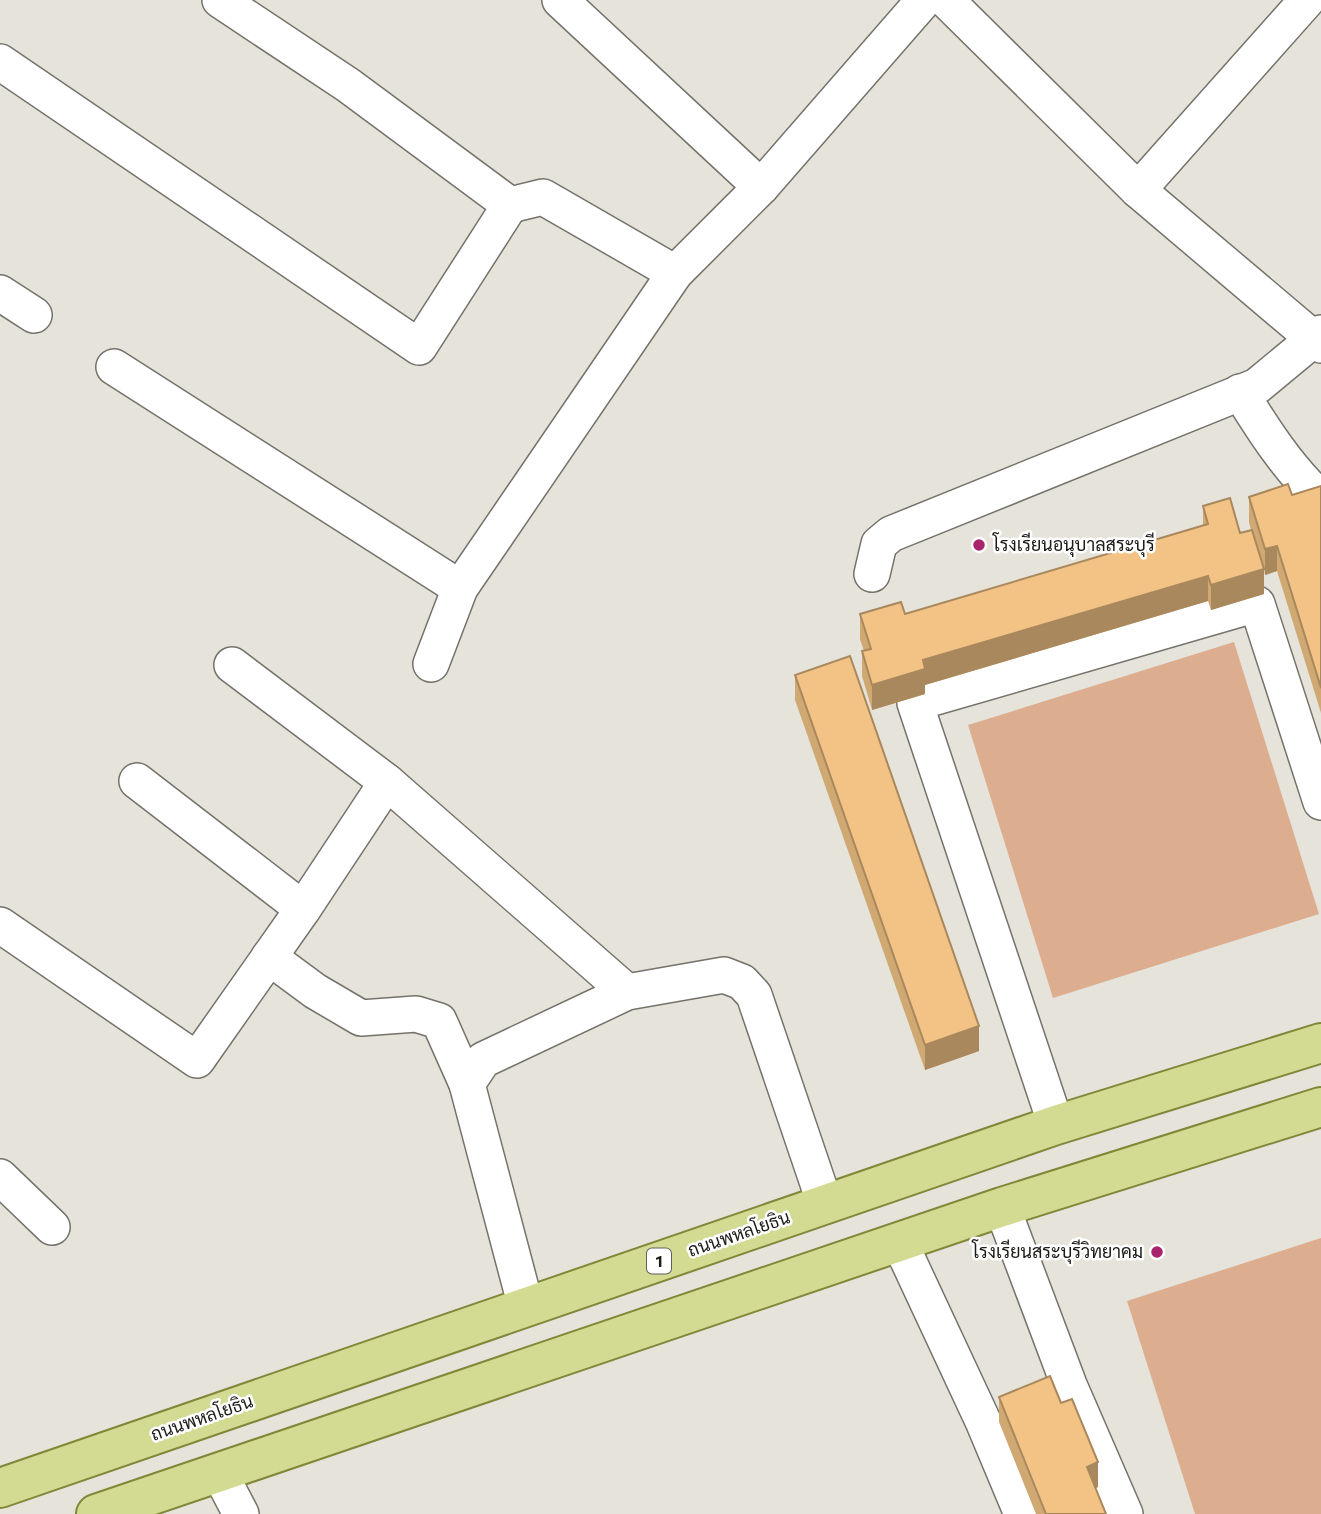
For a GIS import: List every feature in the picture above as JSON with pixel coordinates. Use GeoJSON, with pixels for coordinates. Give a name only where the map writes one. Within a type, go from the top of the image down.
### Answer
{"type":"FeatureCollection","features":[{"type":"Feature","properties":{"kind":"main road","name":"ถนนพหลโยธิน"},"geometry":{"type":"LineString","coordinates":[[0,1488],[1056,1125],[1321,1043]]}},
{"type":"Feature","properties":{"kind":"main road"},"geometry":{"type":"LineString","coordinates":[[96,1514],[1002,1207],[1321,1107]]}},
{"type":"Feature","properties":{"kind":"street"},"geometry":{"type":"LineString","coordinates":[[220,0],[348,85],[510,205]]}},
{"type":"Feature","properties":{"kind":"street"},"geometry":{"type":"LineString","coordinates":[[560,0],[761,187]]}},
{"type":"Feature","properties":{"kind":"street"},"geometry":{"type":"LineString","coordinates":[[431,664],[460,588],[675,272],[761,187],[924,0]]}},
{"type":"Feature","properties":{"kind":"street"},"geometry":{"type":"LineString","coordinates":[[872,574],[879,544],[891,534],[1257,386],[1319,339],[1138,190],[946,0]]}},
{"type":"Feature","properties":{"kind":"street"},"geometry":{"type":"LineString","coordinates":[[1138,190],[1307,0]]}},
{"type":"Feature","properties":{"kind":"street"},"geometry":{"type":"LineString","coordinates":[[0,62],[419,347],[510,205],[543,197],[675,272]]}},
{"type":"Feature","properties":{"kind":"street"},"geometry":{"type":"LineString","coordinates":[[0,293],[34,315]]}},
{"type":"Feature","properties":{"kind":"street"},"geometry":{"type":"LineString","coordinates":[[114,367],[460,588]]}},
{"type":"Feature","properties":{"kind":"street"},"geometry":{"type":"LineString","coordinates":[[1240,393],[1268,438],[1303,482],[1321,499]]}},
{"type":"Feature","properties":{"kind":"street"},"geometry":{"type":"LineString","coordinates":[[1056,1125],[915,703],[1258,604],[1321,802]]}},
{"type":"Feature","properties":{"kind":"street"},"geometry":{"type":"LineString","coordinates":[[232,665],[387,782],[627,992]]}},
{"type":"Feature","properties":{"kind":"street"},"geometry":{"type":"LineString","coordinates":[[137,781],[303,909]]}},
{"type":"Feature","properties":{"kind":"street"},"geometry":{"type":"LineString","coordinates":[[0,925],[197,1060],[303,909],[387,782]]}},
{"type":"Feature","properties":{"kind":"street"},"geometry":{"type":"LineString","coordinates":[[269,957],[315,991],[361,1018],[416,1014],[439,1021],[467,1084],[526,1307]]}},
{"type":"Feature","properties":{"kind":"street"},"geometry":{"type":"LineString","coordinates":[[467,1084],[483,1060],[627,992],[724,975],[742,982],[754,995],[825,1204]]}},
{"type":"Feature","properties":{"kind":"street"},"geometry":{"type":"LineString","coordinates":[[0,1177],[52,1227]]}},
{"type":"Feature","properties":{"kind":"street"},"geometry":{"type":"LineString","coordinates":[[1002,1207],[1057,1390],[1125,1514]]}},
{"type":"Feature","properties":{"kind":"street"},"geometry":{"type":"LineString","coordinates":[[901,1243],[995,1416],[1021,1514]]}},
{"type":"Feature","properties":{"kind":"street"},"geometry":{"type":"LineString","coordinates":[[219,1472],[242,1514]]}},
{"type":"Feature","properties":{"kind":"shaded area"},"geometry":{"type":"Polygon","coordinates":[[[1234,642],[1319,914],[1053,998],[968,725],[1234,642]]]}},
{"type":"Feature","properties":{"kind":"shaded area"},"geometry":{"type":"Polygon","coordinates":[[[1321,1238],[1321,1514],[1195,1514],[1127,1301],[1321,1238]]]}},
{"type":"Feature","properties":{"kind":"building"},"geometry":{"type":"Polygon","coordinates":[[[1288,484],[1292,495],[1321,486],[1321,688],[1277,546],[1265,549],[1249,497],[1288,484]]]}},
{"type":"Feature","properties":{"kind":"building"},"geometry":{"type":"Polygon","coordinates":[[[1230,498],[1240,533],[1252,530],[1264,569],[1211,585],[1208,576],[923,660],[925,669],[872,685],[862,651],[871,649],[860,614],[901,602],[905,614],[1208,524],[1203,506],[1230,498]]]}},
{"type":"Feature","properties":{"kind":"building"},"geometry":{"type":"Polygon","coordinates":[[[850,656],[979,1026],[925,1045],[795,675],[850,656]]]}},
{"type":"Feature","properties":{"kind":"building"},"geometry":{"type":"Polygon","coordinates":[[[1050,1376],[1061,1403],[1072,1399],[1098,1462],[1087,1467],[1106,1514],[1046,1514],[999,1397],[1050,1376]]]}},
{"type":"Feature","properties":{"kind":"place","name":"โรงเรียนอนุบาลสระบุรี"},"geometry":{"type":"Point","coordinates":[979,545]}},
{"type":"Feature","properties":{"kind":"place","name":"โรงเรียนสระบุรีวิทยาคม"},"geometry":{"type":"Point","coordinates":[1157,1252]}}]}
